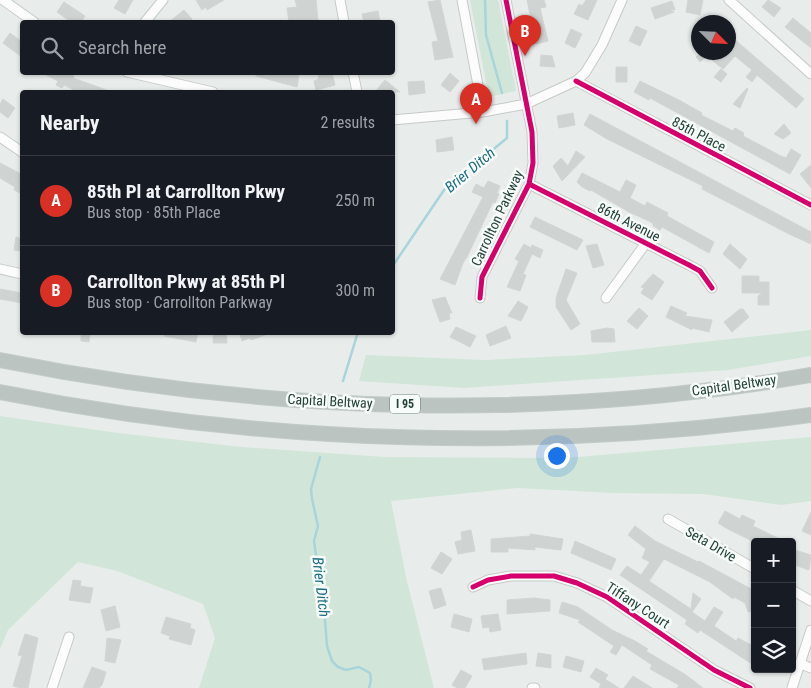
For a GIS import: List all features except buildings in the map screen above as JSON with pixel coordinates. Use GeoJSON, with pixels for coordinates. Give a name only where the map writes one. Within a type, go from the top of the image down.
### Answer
{"type":"FeatureCollection","features":[{"type":"Feature","properties":{"kind":"highway","name":"Capital Beltway"},"geometry":{"type":"LineString","coordinates":[[0,360],[95,377],[184,389],[264,397],[413,404],[601,400],[726,387],[811,375]]}},
{"type":"Feature","properties":{"kind":"highway"},"geometry":{"type":"LineString","coordinates":[[0,392],[182,421],[320,433],[414,437],[602,435],[811,415]]}},
{"type":"Feature","properties":{"kind":"street"},"geometry":{"type":"LineString","coordinates":[[3,0],[31,20]]}},
{"type":"Feature","properties":{"kind":"street"},"geometry":{"type":"LineString","coordinates":[[147,20],[163,0]]}},
{"type":"Feature","properties":{"kind":"street"},"geometry":{"type":"LineString","coordinates":[[340,0],[344,20]]}},
{"type":"Feature","properties":{"kind":"street"},"geometry":{"type":"LineString","coordinates":[[462,0],[483,112]]}},
{"type":"Feature","properties":{"kind":"street","name":"Carrollton Parkway"},"geometry":{"type":"LineString","coordinates":[[480,298],[482,277],[529,184],[534,147],[506,0]]}},
{"type":"Feature","properties":{"kind":"street"},"geometry":{"type":"LineString","coordinates":[[395,120],[483,112],[526,104],[576,81],[585,73],[602,45],[622,0]]}},
{"type":"Feature","properties":{"kind":"street"},"geometry":{"type":"LineString","coordinates":[[728,0],[811,74]]}},
{"type":"Feature","properties":{"kind":"street"},"geometry":{"type":"LineString","coordinates":[[136,75],[204,90]]}},
{"type":"Feature","properties":{"kind":"street"},"geometry":{"type":"LineString","coordinates":[[354,75],[357,90]]}},
{"type":"Feature","properties":{"kind":"street","name":"85th Place"},"geometry":{"type":"LineString","coordinates":[[576,81],[811,205]]}},
{"type":"Feature","properties":{"kind":"street"},"geometry":{"type":"LineString","coordinates":[[0,138],[20,151]]}},
{"type":"Feature","properties":{"kind":"street","name":"86th Avenue"},"geometry":{"type":"LineString","coordinates":[[529,184],[700,271],[712,288]]}},
{"type":"Feature","properties":{"kind":"street"},"geometry":{"type":"LineString","coordinates":[[606,298],[646,243]]}},
{"type":"Feature","properties":{"kind":"street"},"geometry":{"type":"LineString","coordinates":[[0,269],[20,274]]}},
{"type":"Feature","properties":{"kind":"street","name":"Seta Drive"},"geometry":{"type":"LineString","coordinates":[[668,519],[751,566]]}},
{"type":"Feature","properties":{"kind":"street","name":"Tiffany Court"},"geometry":{"type":"LineString","coordinates":[[473,588],[488,580],[510,576],[554,576],[577,583],[607,597],[714,670],[750,688]]}},
{"type":"Feature","properties":{"kind":"street"},"geometry":{"type":"LineString","coordinates":[[796,592],[811,601]]}},
{"type":"Feature","properties":{"kind":"street"},"geometry":{"type":"LineString","coordinates":[[792,688],[811,630]]}},
{"type":"Feature","properties":{"kind":"street"},"geometry":{"type":"LineString","coordinates":[[52,688],[69,637]]}},
{"type":"Feature","properties":{"kind":"street"},"geometry":{"type":"LineString","coordinates":[[801,664],[811,668]]}},
{"type":"Feature","properties":{"kind":"green space"},"geometry":{"type":"Polygon","coordinates":[[[470,0],[498,0],[516,91],[489,97],[470,0]]]}},
{"type":"Feature","properties":{"kind":"green space"},"geometry":{"type":"Polygon","coordinates":[[[811,330],[811,356],[728,370],[464,388],[359,381],[366,355],[485,360],[585,355],[811,330]]]}},
{"type":"Feature","properties":{"kind":"green space"},"geometry":{"type":"Polygon","coordinates":[[[0,416],[118,433],[242,447],[385,457],[566,458],[811,437],[811,501],[781,505],[703,494],[613,493],[517,488],[391,501],[406,577],[434,688],[199,688],[215,638],[203,604],[117,571],[78,562],[8,630],[0,649],[0,416]]]}},
{"type":"Feature","properties":{"kind":"waterway","name":"Brier Ditch"},"geometry":{"type":"LineString","coordinates":[[485,0],[486,35],[502,93]]}},
{"type":"Feature","properties":{"kind":"waterway","name":"Brier Ditch"},"geometry":{"type":"LineString","coordinates":[[395,263],[444,190],[507,138],[507,121]]}},
{"type":"Feature","properties":{"kind":"waterway","name":"Brier Ditch"},"geometry":{"type":"LineString","coordinates":[[343,381],[357,335]]}},
{"type":"Feature","properties":{"kind":"waterway","name":"Brier Ditch"},"geometry":{"type":"LineString","coordinates":[[320,457],[311,489],[318,526],[314,541],[321,569],[327,646],[332,661],[338,667],[346,670],[359,667],[370,673],[369,688]]}},
{"type":"Feature","properties":{"kind":"cycle path"},"geometry":{"type":"LineString","coordinates":[[480,298],[482,277],[529,184],[533,163],[532,132],[506,0]]}},
{"type":"Feature","properties":{"kind":"cycle path"},"geometry":{"type":"LineString","coordinates":[[576,81],[811,205]]}},
{"type":"Feature","properties":{"kind":"cycle path"},"geometry":{"type":"LineString","coordinates":[[529,184],[700,271],[712,288]]}},
{"type":"Feature","properties":{"kind":"cycle path"},"geometry":{"type":"LineString","coordinates":[[473,587],[488,580],[511,576],[554,576],[577,583],[607,597],[714,670],[750,688]]}},
{"type":"Feature","properties":{"kind":"place","name":"Carrollton Pkwy at 85th Pl"},"geometry":{"type":"Point","coordinates":[525,56]}},
{"type":"Feature","properties":{"kind":"place","name":"85th Pl at Carrollton Pkwy"},"geometry":{"type":"Point","coordinates":[476,124]}}]}
